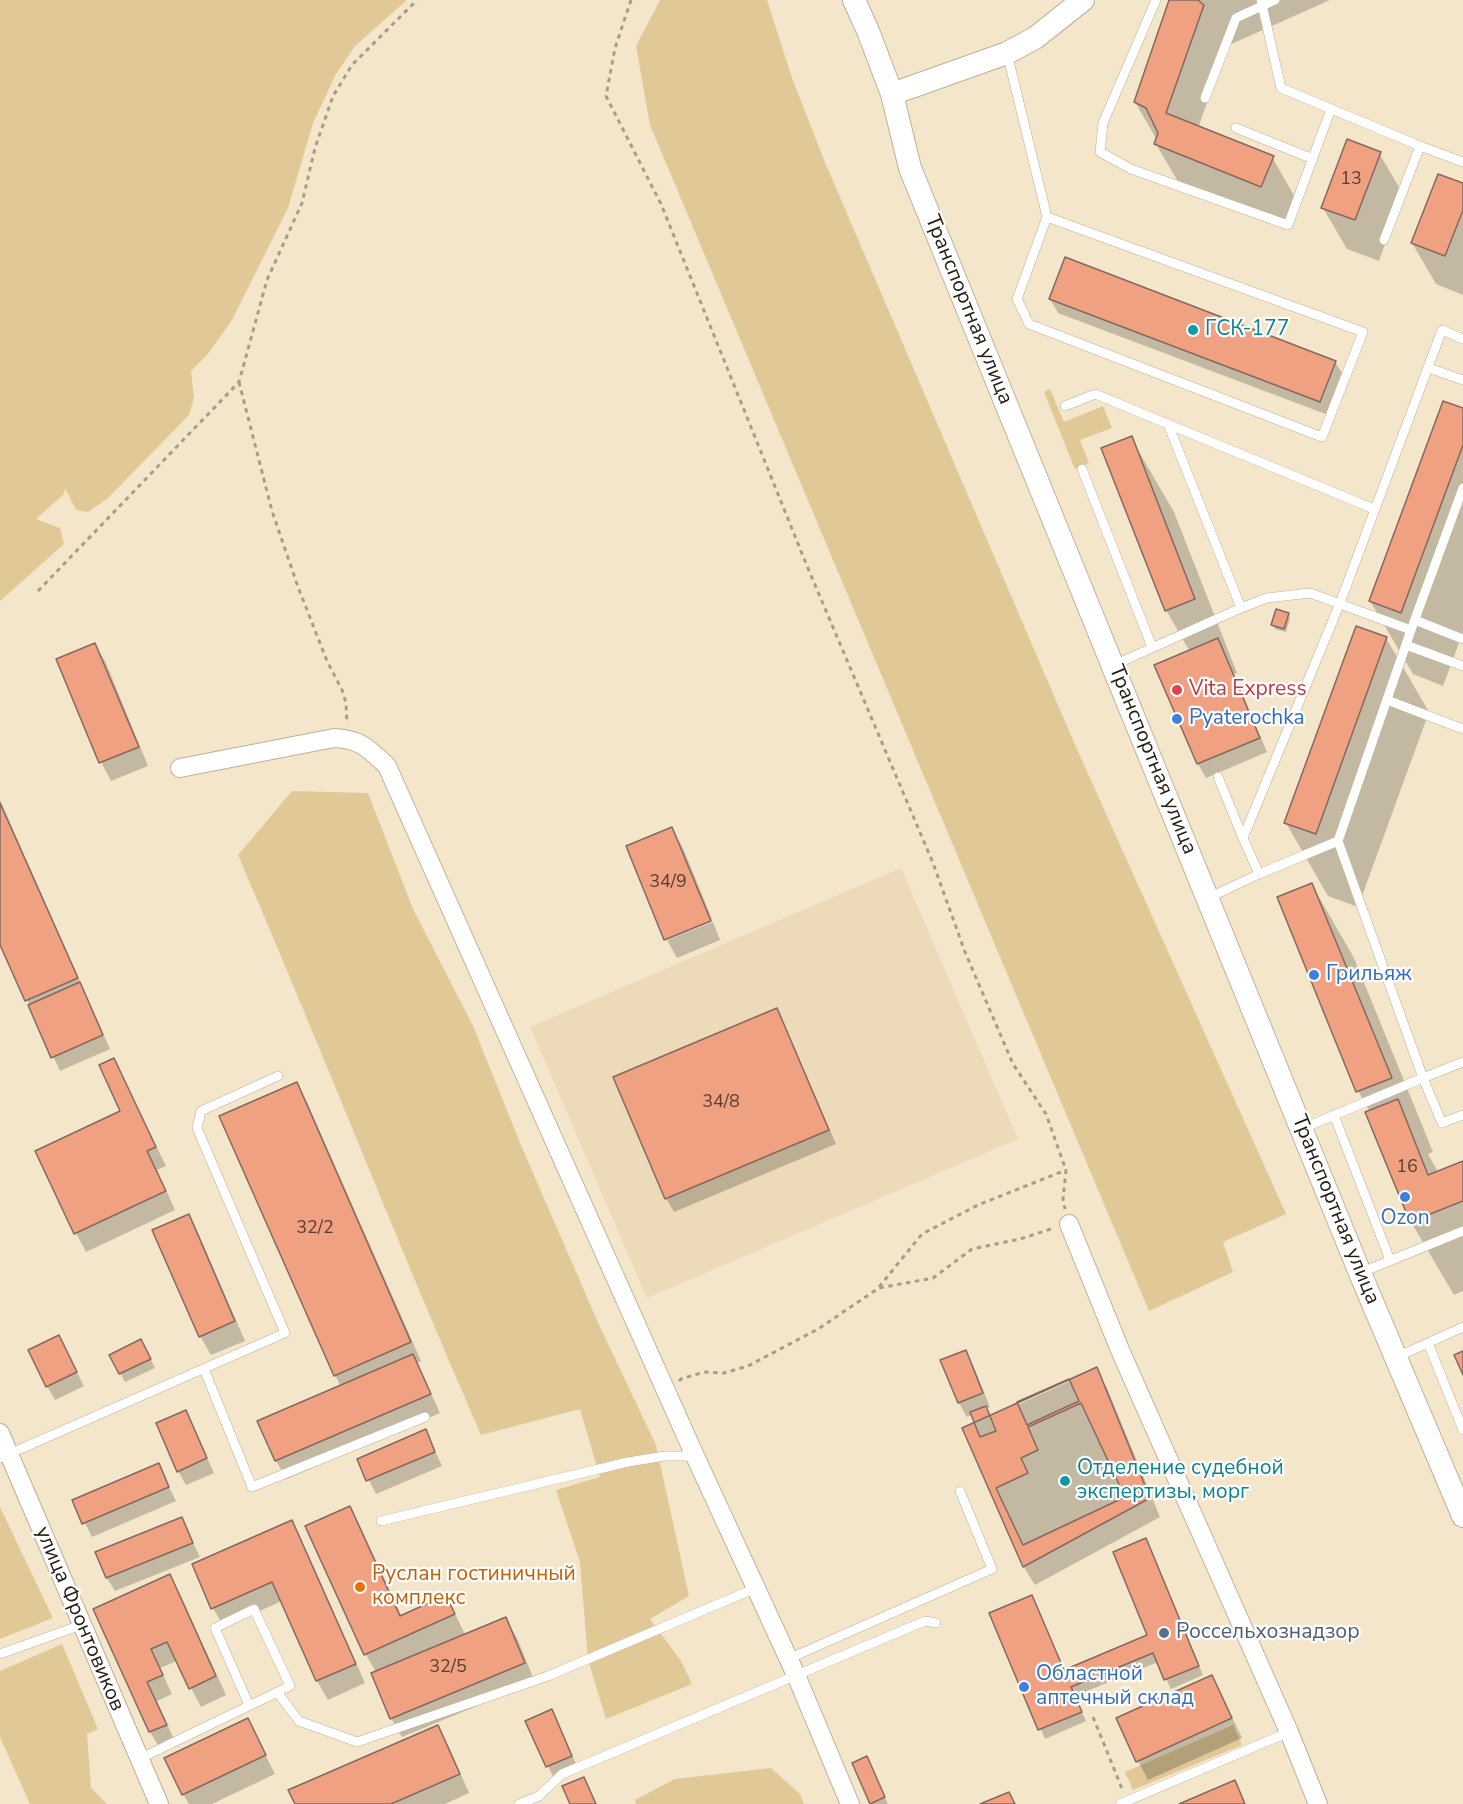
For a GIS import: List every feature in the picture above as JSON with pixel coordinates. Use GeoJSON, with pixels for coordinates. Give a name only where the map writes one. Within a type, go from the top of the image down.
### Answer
{"type":"FeatureCollection","features":[{"type":"Feature","properties":{"kind":"street","name":"Транспортная улица"},"geometry":{"type":"LineString","coordinates":[[854,0],[892,94],[910,168],[1301,1129],[1463,1516]]}},
{"type":"Feature","properties":{"kind":"street"},"geometry":{"type":"LineString","coordinates":[[892,94],[1007,54],[1035,38],[1083,0]]}},
{"type":"Feature","properties":{"kind":"street"},"geometry":{"type":"LineString","coordinates":[[180,768],[334,738],[348,738],[361,742],[387,766],[695,1456],[792,1667],[850,1804]]}},
{"type":"Feature","properties":{"kind":"street"},"geometry":{"type":"LineString","coordinates":[[1069,1224],[1120,1350],[1289,1732],[1318,1804]]}},
{"type":"Feature","properties":{"kind":"street","name":"улица Фронтовиков"},"geometry":{"type":"LineString","coordinates":[[0,1433],[4,1456],[159,1804]]}},
{"type":"Feature","properties":{"kind":"lane"},"geometry":{"type":"LineString","coordinates":[[1156,0],[1103,123],[1101,152],[1131,169],[1288,225],[1331,109]]}},
{"type":"Feature","properties":{"kind":"lane"},"geometry":{"type":"LineString","coordinates":[[1205,98],[1236,18],[1262,3],[1275,0]]}},
{"type":"Feature","properties":{"kind":"lane"},"geometry":{"type":"LineString","coordinates":[[1262,3],[1281,88],[1463,162]]}},
{"type":"Feature","properties":{"kind":"lane"},"geometry":{"type":"LineString","coordinates":[[1007,54],[1047,217],[1017,299],[1029,324],[1322,437],[1363,332],[1047,217]]}},
{"type":"Feature","properties":{"kind":"lane"},"geometry":{"type":"LineString","coordinates":[[1236,128],[1313,159]]}},
{"type":"Feature","properties":{"kind":"lane"},"geometry":{"type":"LineString","coordinates":[[1384,240],[1420,146]]}},
{"type":"Feature","properties":{"kind":"lane"},"geometry":{"type":"LineString","coordinates":[[1243,838],[1340,603],[1442,330],[1463,339]]}},
{"type":"Feature","properties":{"kind":"lane"},"geometry":{"type":"LineString","coordinates":[[1429,368],[1463,380]]}},
{"type":"Feature","properties":{"kind":"lane"},"geometry":{"type":"LineString","coordinates":[[1065,406],[1095,394],[1374,509]]}},
{"type":"Feature","properties":{"kind":"lane"},"geometry":{"type":"LineString","coordinates":[[1168,424],[1241,608]]}},
{"type":"Feature","properties":{"kind":"lane"},"geometry":{"type":"LineString","coordinates":[[1082,469],[1152,647]]}},
{"type":"Feature","properties":{"kind":"lane"},"geometry":{"type":"LineString","coordinates":[[1463,488],[1338,841],[1423,1078],[1442,1123],[1463,1115]]}},
{"type":"Feature","properties":{"kind":"lane"},"geometry":{"type":"LineString","coordinates":[[1114,665],[1267,598],[1310,593],[1411,630]]}},
{"type":"Feature","properties":{"kind":"lane"},"geometry":{"type":"LineString","coordinates":[[1415,620],[1463,639]]}},
{"type":"Feature","properties":{"kind":"lane"},"geometry":{"type":"LineString","coordinates":[[1406,645],[1463,666]]}},
{"type":"Feature","properties":{"kind":"lane"},"geometry":{"type":"LineString","coordinates":[[1387,700],[1463,729]]}},
{"type":"Feature","properties":{"kind":"lane"},"geometry":{"type":"LineString","coordinates":[[1218,777],[1259,874]]}},
{"type":"Feature","properties":{"kind":"lane"},"geometry":{"type":"LineString","coordinates":[[1208,898],[1338,841]]}},
{"type":"Feature","properties":{"kind":"lane"},"geometry":{"type":"LineString","coordinates":[[1301,1129],[1463,1062]]}},
{"type":"Feature","properties":{"kind":"lane"},"geometry":{"type":"LineString","coordinates":[[4,1456],[285,1333],[197,1128],[201,1111],[278,1076]]}},
{"type":"Feature","properties":{"kind":"lane"},"geometry":{"type":"LineString","coordinates":[[1334,1115],[1390,1260]]}},
{"type":"Feature","properties":{"kind":"lane"},"geometry":{"type":"LineString","coordinates":[[1360,1272],[1463,1231]]}},
{"type":"Feature","properties":{"kind":"lane"},"geometry":{"type":"LineString","coordinates":[[1397,1358],[1463,1327]]}},
{"type":"Feature","properties":{"kind":"lane"},"geometry":{"type":"LineString","coordinates":[[1428,1343],[1463,1430]]}},
{"type":"Feature","properties":{"kind":"lane"},"geometry":{"type":"LineString","coordinates":[[204,1369],[252,1487],[425,1417]]}},
{"type":"Feature","properties":{"kind":"lane"},"geometry":{"type":"LineString","coordinates":[[381,1521],[628,1462],[665,1456],[695,1456]]}},
{"type":"Feature","properties":{"kind":"lane"},"geometry":{"type":"LineString","coordinates":[[519,1804],[539,1796],[562,1774],[792,1667],[992,1569],[960,1491]]}},
{"type":"Feature","properties":{"kind":"lane"},"geometry":{"type":"LineString","coordinates":[[277,1692],[299,1721],[357,1742],[548,1676],[756,1588]]}},
{"type":"Feature","properties":{"kind":"lane"},"geometry":{"type":"LineString","coordinates":[[139,1759],[290,1686],[254,1610],[215,1628],[249,1705]]}},
{"type":"Feature","properties":{"kind":"lane"},"geometry":{"type":"LineString","coordinates":[[792,1667],[925,1621],[936,1623]]}},
{"type":"Feature","properties":{"kind":"lane"},"geometry":{"type":"LineString","coordinates":[[0,1654],[81,1625]]}},
{"type":"Feature","properties":{"kind":"lane"},"geometry":{"type":"LineString","coordinates":[[1124,1803],[1289,1732]]}},
{"type":"Feature","properties":{"kind":"path"},"geometry":{"type":"LineString","coordinates":[[38,591],[239,382],[267,280],[302,203],[315,148],[333,96],[352,65],[417,0]]}},
{"type":"Feature","properties":{"kind":"path"},"geometry":{"type":"LineString","coordinates":[[631,0],[615,48],[606,96],[662,204],[802,555],[933,862],[965,952],[1013,1064],[1046,1114],[1066,1170],[1063,1199],[1069,1224],[1020,1239],[972,1249],[933,1278],[879,1288]]}},
{"type":"Feature","properties":{"kind":"path"},"geometry":{"type":"LineString","coordinates":[[239,382],[272,511],[298,588],[346,703],[348,738]]}},
{"type":"Feature","properties":{"kind":"path"},"geometry":{"type":"LineString","coordinates":[[668,1394],[681,1379],[704,1372],[724,1373],[748,1366],[818,1329],[879,1288],[922,1234],[978,1205],[1066,1170]]}},
{"type":"Feature","properties":{"kind":"path"},"geometry":{"type":"LineString","coordinates":[[1093,1716],[1124,1803]]}},
{"type":"Feature","properties":{"kind":"shaded area"},"geometry":{"type":"Polygon","coordinates":[[[0,0],[407,0],[355,46],[336,74],[313,123],[288,208],[232,320],[207,355],[191,371],[194,398],[189,415],[108,498],[88,512],[76,510],[65,488],[64,494],[36,519],[60,528],[64,544],[0,601],[0,0]]]}},
{"type":"Feature","properties":{"kind":"shaded area"},"geometry":{"type":"Polygon","coordinates":[[[660,0],[767,0],[792,78],[824,160],[1076,747],[1286,1214],[1223,1242],[1233,1272],[1149,1311],[650,125],[636,46],[660,0]]]}},
{"type":"Feature","properties":{"kind":"shaded area"},"geometry":{"type":"Polygon","coordinates":[[[1050,389],[1064,422],[1103,406],[1112,428],[1080,440],[1089,463],[1075,469],[1044,392],[1050,389]]]}},
{"type":"Feature","properties":{"kind":"shaded area"},"geometry":{"type":"Polygon","coordinates":[[[292,791],[368,793],[413,909],[473,1026],[523,1150],[600,1327],[656,1445],[689,1596],[650,1619],[681,1661],[692,1684],[606,1719],[588,1660],[580,1562],[556,1490],[600,1477],[580,1409],[481,1435],[238,855],[292,791]]]}},
{"type":"Feature","properties":{"kind":"shaded area"},"geometry":{"type":"Polygon","coordinates":[[[901,868],[1018,1139],[647,1298],[530,1027],[901,868]]]}},
{"type":"Feature","properties":{"kind":"shaded area"},"geometry":{"type":"Polygon","coordinates":[[[0,1507],[53,1618],[0,1639],[0,1507]]]}},
{"type":"Feature","properties":{"kind":"shaded area"},"geometry":{"type":"Polygon","coordinates":[[[62,1644],[98,1729],[87,1734],[91,1788],[107,1804],[30,1804],[0,1737],[0,1671],[62,1644]]]}},
{"type":"Feature","properties":{"kind":"shaded area"},"geometry":{"type":"Polygon","coordinates":[[[1233,1725],[1242,1745],[1133,1790],[1125,1772],[1233,1725]]]}},
{"type":"Feature","properties":{"kind":"shaded area"},"geometry":{"type":"Polygon","coordinates":[[[771,1768],[800,1794],[804,1804],[636,1804],[635,1800],[675,1779],[771,1768]]]}},
{"type":"Feature","properties":{"kind":"building"},"geometry":{"type":"Polygon","coordinates":[[[1169,0],[1198,0],[1204,5],[1166,113],[1274,156],[1261,187],[1154,144],[1158,133],[1146,108],[1134,102],[1169,0]]]}},
{"type":"Feature","properties":{"kind":"building"},"geometry":{"type":"Polygon","coordinates":[[[1347,139],[1381,152],[1355,220],[1321,208],[1347,139]]]}},
{"type":"Feature","properties":{"kind":"building"},"geometry":{"type":"Polygon","coordinates":[[[1438,174],[1463,183],[1463,210],[1445,256],[1411,243],[1438,174]]]}},
{"type":"Feature","properties":{"kind":"building","name":"ГСК-177"},"geometry":{"type":"Polygon","coordinates":[[[1065,257],[1336,361],[1320,402],[1049,299],[1065,257]]]}},
{"type":"Feature","properties":{"kind":"building"},"geometry":{"type":"Polygon","coordinates":[[[1443,401],[1463,408],[1463,445],[1401,613],[1369,601],[1443,401]]]}},
{"type":"Feature","properties":{"kind":"building"},"geometry":{"type":"Polygon","coordinates":[[[1132,436],[1195,599],[1165,611],[1101,448],[1132,436]]]}},
{"type":"Feature","properties":{"kind":"building"},"geometry":{"type":"Polygon","coordinates":[[[1276,609],[1289,613],[1284,629],[1271,625],[1276,609]]]}},
{"type":"Feature","properties":{"kind":"building"},"geometry":{"type":"Polygon","coordinates":[[[1356,626],[1387,637],[1316,834],[1284,823],[1356,626]]]}},
{"type":"Feature","properties":{"kind":"building"},"geometry":{"type":"Polygon","coordinates":[[[1218,638],[1260,738],[1197,764],[1154,665],[1218,638]]]}},
{"type":"Feature","properties":{"kind":"building"},"geometry":{"type":"Polygon","coordinates":[[[95,643],[139,747],[99,763],[56,659],[95,643]]]}},
{"type":"Feature","properties":{"kind":"building"},"geometry":{"type":"Polygon","coordinates":[[[0,803],[78,978],[25,1001],[0,945],[0,803]]]}},
{"type":"Feature","properties":{"kind":"building"},"geometry":{"type":"Polygon","coordinates":[[[672,827],[711,921],[664,940],[626,846],[672,827]]]}},
{"type":"Feature","properties":{"kind":"building"},"geometry":{"type":"Polygon","coordinates":[[[1312,883],[1392,1078],[1356,1092],[1277,897],[1312,883]]]}},
{"type":"Feature","properties":{"kind":"building"},"geometry":{"type":"Polygon","coordinates":[[[80,982],[103,1035],[51,1058],[28,1005],[80,982]]]}},
{"type":"Feature","properties":{"kind":"building"},"geometry":{"type":"Polygon","coordinates":[[[777,1008],[829,1130],[665,1199],[613,1077],[777,1008]]]}},
{"type":"Feature","properties":{"kind":"building"},"geometry":{"type":"Polygon","coordinates":[[[114,1058],[156,1147],[147,1151],[166,1191],[74,1234],[35,1151],[120,1111],[99,1065],[114,1058]]]}},
{"type":"Feature","properties":{"kind":"building"},"geometry":{"type":"Polygon","coordinates":[[[297,1082],[411,1342],[334,1376],[219,1116],[297,1082]]]}},
{"type":"Feature","properties":{"kind":"building"},"geometry":{"type":"Polygon","coordinates":[[[1398,1099],[1428,1175],[1463,1161],[1463,1201],[1410,1222],[1365,1112],[1398,1099]]]}},
{"type":"Feature","properties":{"kind":"building"},"geometry":{"type":"Polygon","coordinates":[[[189,1214],[235,1321],[199,1337],[152,1230],[189,1214]]]}},
{"type":"Feature","properties":{"kind":"building"},"geometry":{"type":"Polygon","coordinates":[[[59,1335],[77,1372],[46,1387],[28,1350],[59,1335]]]}},
{"type":"Feature","properties":{"kind":"building"},"geometry":{"type":"Polygon","coordinates":[[[141,1339],[151,1359],[119,1374],[109,1355],[141,1339]]]}},
{"type":"Feature","properties":{"kind":"building"},"geometry":{"type":"Polygon","coordinates":[[[966,1350],[983,1393],[958,1403],[940,1360],[966,1350]]]}},
{"type":"Feature","properties":{"kind":"building"},"geometry":{"type":"Polygon","coordinates":[[[1463,1351],[1463,1375],[1454,1355],[1463,1351]]]}},
{"type":"Feature","properties":{"kind":"building"},"geometry":{"type":"Polygon","coordinates":[[[413,1354],[431,1394],[275,1461],[257,1421],[413,1354]]]}},
{"type":"Feature","properties":{"kind":"building"},"geometry":{"type":"Polygon","coordinates":[[[1097,1367],[1150,1498],[1023,1567],[962,1428],[1097,1367]]]}},
{"type":"Feature","properties":{"kind":"building"},"geometry":{"type":"Polygon","coordinates":[[[1069,1379],[1079,1401],[1027,1425],[1017,1402],[1069,1379]]]}},
{"type":"Feature","properties":{"kind":"building","name":"Отделение судебной экспертизы, морг"},"geometry":{"type":"Polygon","coordinates":[[[1081,1403],[1125,1497],[1023,1545],[996,1488],[1028,1473],[1021,1458],[1038,1450],[1028,1427],[1081,1403]]]}},
{"type":"Feature","properties":{"kind":"building"},"geometry":{"type":"Polygon","coordinates":[[[986,1406],[996,1431],[980,1437],[970,1412],[986,1406]]]}},
{"type":"Feature","properties":{"kind":"building"},"geometry":{"type":"Polygon","coordinates":[[[186,1410],[207,1458],[177,1472],[156,1423],[186,1410]]]}},
{"type":"Feature","properties":{"kind":"building"},"geometry":{"type":"Polygon","coordinates":[[[426,1429],[435,1452],[366,1481],[357,1459],[426,1429]]]}},
{"type":"Feature","properties":{"kind":"building"},"geometry":{"type":"Polygon","coordinates":[[[159,1463],[169,1487],[82,1524],[72,1500],[159,1463]]]}},
{"type":"Feature","properties":{"kind":"building"},"geometry":{"type":"Polygon","coordinates":[[[350,1506],[400,1616],[446,1595],[455,1614],[364,1655],[305,1526],[350,1506]]]}},
{"type":"Feature","properties":{"kind":"building"},"geometry":{"type":"Polygon","coordinates":[[[182,1517],[193,1543],[106,1578],[95,1552],[182,1517]]]}},
{"type":"Feature","properties":{"kind":"building"},"geometry":{"type":"Polygon","coordinates":[[[292,1520],[356,1664],[316,1681],[272,1582],[211,1609],[192,1564],[292,1520]]]}},
{"type":"Feature","properties":{"kind":"building"},"geometry":{"type":"Polygon","coordinates":[[[1146,1538],[1199,1666],[1164,1680],[1153,1653],[1071,1687],[1082,1712],[1038,1730],[989,1613],[1032,1595],[1064,1670],[1147,1635],[1113,1552],[1146,1538]]]}},
{"type":"Feature","properties":{"kind":"building"},"geometry":{"type":"Polygon","coordinates":[[[170,1574],[216,1676],[189,1689],[167,1642],[151,1649],[163,1675],[147,1682],[167,1725],[149,1732],[93,1609],[170,1574]]]}},
{"type":"Feature","properties":{"kind":"building"},"geometry":{"type":"Polygon","coordinates":[[[506,1617],[525,1663],[390,1719],[371,1673],[506,1617]]]}},
{"type":"Feature","properties":{"kind":"building"},"geometry":{"type":"Polygon","coordinates":[[[1212,1675],[1232,1718],[1136,1762],[1116,1718],[1212,1675]]]}},
{"type":"Feature","properties":{"kind":"building"},"geometry":{"type":"Polygon","coordinates":[[[552,1709],[572,1756],[546,1767],[525,1721],[552,1709]]]}},
{"type":"Feature","properties":{"kind":"building"},"geometry":{"type":"Polygon","coordinates":[[[248,1718],[266,1755],[182,1795],[164,1758],[248,1718]]]}},
{"type":"Feature","properties":{"kind":"building"},"geometry":{"type":"Polygon","coordinates":[[[438,1725],[460,1774],[391,1804],[295,1804],[288,1790],[438,1725]]]}},
{"type":"Feature","properties":{"kind":"building"},"geometry":{"type":"Polygon","coordinates":[[[867,1756],[885,1797],[870,1804],[852,1763],[867,1756]]]}},
{"type":"Feature","properties":{"kind":"building"},"geometry":{"type":"Polygon","coordinates":[[[584,1777],[596,1804],[570,1804],[562,1786],[584,1777]]]}},
{"type":"Feature","properties":{"kind":"building"},"geometry":{"type":"Polygon","coordinates":[[[1235,1780],[1245,1804],[1179,1804],[1235,1780]]]}},
{"type":"Feature","properties":{"kind":"building"},"geometry":{"type":"Polygon","coordinates":[[[1009,1792],[1015,1804],[980,1804],[1009,1792]]]}},
{"type":"Feature","properties":{"kind":"place","name":"ГСК-177"},"geometry":{"type":"Point","coordinates":[1193,330]}},
{"type":"Feature","properties":{"kind":"place","name":"Vita Express"},"geometry":{"type":"Point","coordinates":[1177,690]}},
{"type":"Feature","properties":{"kind":"place","name":"Pyaterochka"},"geometry":{"type":"Point","coordinates":[1177,719]}},
{"type":"Feature","properties":{"kind":"place","name":"Грильяж"},"geometry":{"type":"Point","coordinates":[1314,975]}},
{"type":"Feature","properties":{"kind":"place","name":"Ozon"},"geometry":{"type":"Point","coordinates":[1405,1197]}},
{"type":"Feature","properties":{"kind":"place","name":"Отделение судебной экспертизы, морг"},"geometry":{"type":"Point","coordinates":[1065,1481]}},
{"type":"Feature","properties":{"kind":"place","name":"Руслан гостиничный комплекс"},"geometry":{"type":"Point","coordinates":[360,1587]}},
{"type":"Feature","properties":{"kind":"place","name":"Россельхознадзор"},"geometry":{"type":"Point","coordinates":[1164,1633]}},
{"type":"Feature","properties":{"kind":"place","name":"Областной аптечный склад"},"geometry":{"type":"Point","coordinates":[1024,1687]}}]}
